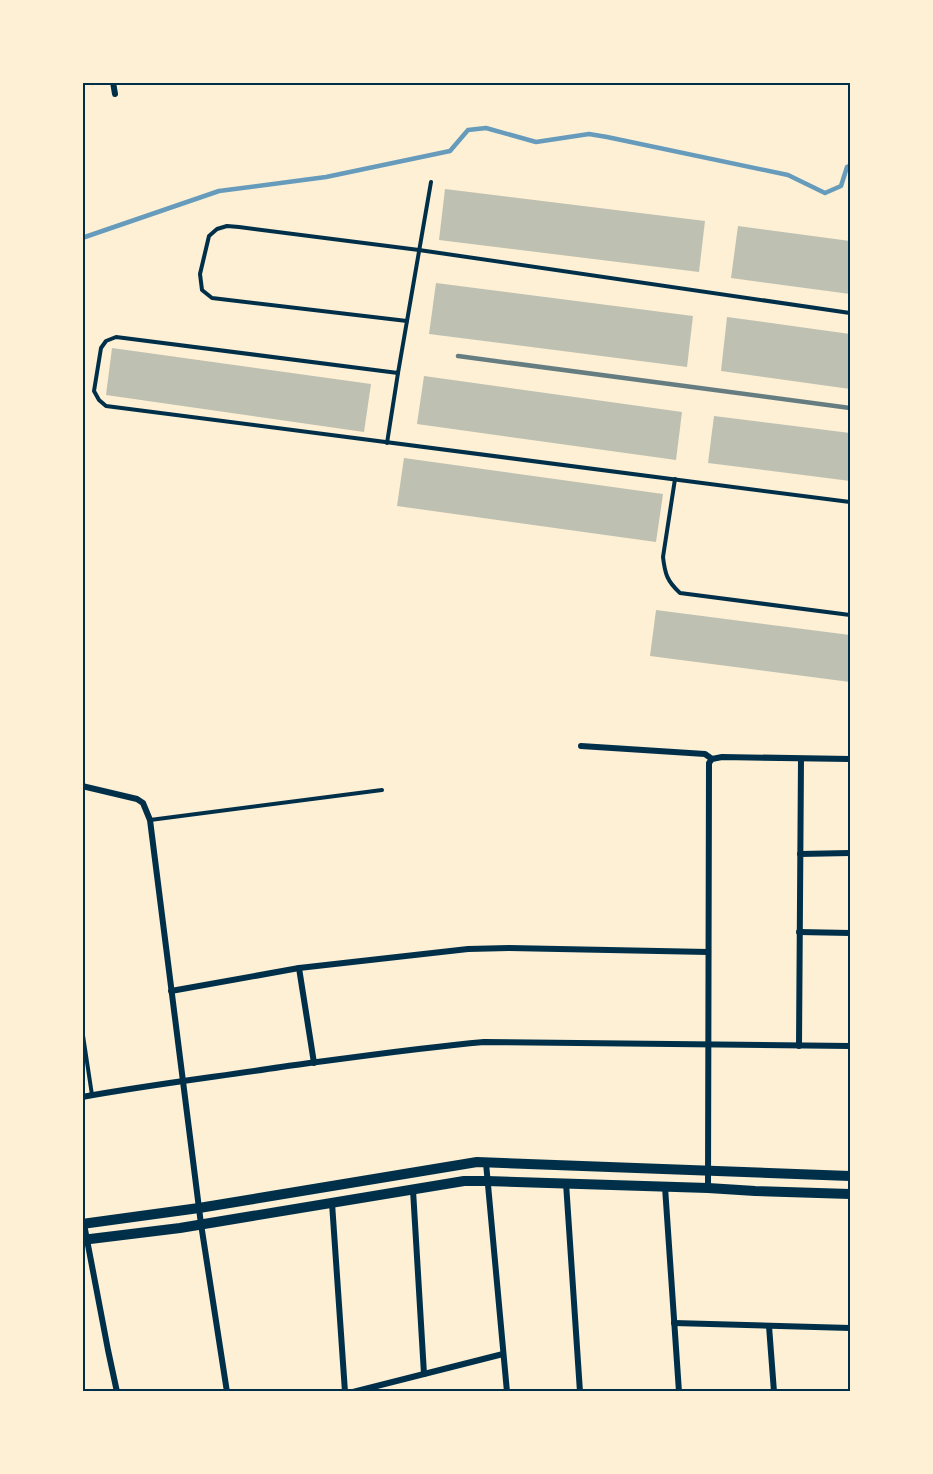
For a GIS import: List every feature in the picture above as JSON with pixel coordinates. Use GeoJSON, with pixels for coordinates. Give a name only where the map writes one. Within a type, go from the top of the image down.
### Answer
{"type":"FeatureCollection","features":[{"type":"Feature","properties":{"kind":"main road"},"geometry":{"type":"LineString","coordinates":[[83,1224],[199,1208],[460,1165],[486,1163],[850,1176]]}},
{"type":"Feature","properties":{"kind":"main road"},"geometry":{"type":"LineString","coordinates":[[85,1241],[464,1181],[850,1194]]}},
{"type":"Feature","properties":{"kind":"street"},"geometry":{"type":"LineString","coordinates":[[113,82],[115,94]]}},
{"type":"Feature","properties":{"kind":"street"},"geometry":{"type":"LineString","coordinates":[[581,746],[705,754],[712,759],[722,757],[850,759]]}},
{"type":"Feature","properties":{"kind":"street"},"geometry":{"type":"LineString","coordinates":[[708,1188],[709,764],[712,759]]}},
{"type":"Feature","properties":{"kind":"street"},"geometry":{"type":"LineString","coordinates":[[799,1046],[801,759]]}},
{"type":"Feature","properties":{"kind":"street"},"geometry":{"type":"LineString","coordinates":[[82,786],[137,799],[143,803],[150,820],[201,1224],[227,1392]]}},
{"type":"Feature","properties":{"kind":"street"},"geometry":{"type":"LineString","coordinates":[[800,854],[850,853]]}},
{"type":"Feature","properties":{"kind":"street"},"geometry":{"type":"LineString","coordinates":[[800,932],[850,933]]}},
{"type":"Feature","properties":{"kind":"street"},"geometry":{"type":"LineString","coordinates":[[171,991],[299,969],[468,949],[708,952]]}},
{"type":"Feature","properties":{"kind":"street"},"geometry":{"type":"LineString","coordinates":[[299,969],[314,1063]]}},
{"type":"Feature","properties":{"kind":"street"},"geometry":{"type":"LineString","coordinates":[[82,1097],[314,1063],[484,1042],[850,1046]]}},
{"type":"Feature","properties":{"kind":"street"},"geometry":{"type":"LineString","coordinates":[[486,1163],[507,1392]]}},
{"type":"Feature","properties":{"kind":"street"},"geometry":{"type":"LineString","coordinates":[[566,1184],[580,1392]]}},
{"type":"Feature","properties":{"kind":"street"},"geometry":{"type":"LineString","coordinates":[[665,1187],[679,1392]]}},
{"type":"Feature","properties":{"kind":"street"},"geometry":{"type":"LineString","coordinates":[[413,1190],[424,1374]]}},
{"type":"Feature","properties":{"kind":"street"},"geometry":{"type":"LineString","coordinates":[[332,1203],[345,1392]]}},
{"type":"Feature","properties":{"kind":"street"},"geometry":{"type":"LineString","coordinates":[[83,1224],[117,1392]]}},
{"type":"Feature","properties":{"kind":"street"},"geometry":{"type":"LineString","coordinates":[[674,1323],[850,1328]]}},
{"type":"Feature","properties":{"kind":"street"},"geometry":{"type":"LineString","coordinates":[[769,1326],[774,1392]]}},
{"type":"Feature","properties":{"kind":"street"},"geometry":{"type":"LineString","coordinates":[[353,1392],[503,1354]]}},
{"type":"Feature","properties":{"kind":"lane"},"geometry":{"type":"LineString","coordinates":[[387,444],[431,182]]}},
{"type":"Feature","properties":{"kind":"lane"},"geometry":{"type":"LineString","coordinates":[[407,321],[212,298],[202,290],[200,274],[208,236],[217,229],[227,226],[419,250],[850,313]]}},
{"type":"Feature","properties":{"kind":"lane"},"geometry":{"type":"LineString","coordinates":[[398,374],[116,337],[106,341],[102,348],[94,391],[106,406],[850,502]]}},
{"type":"Feature","properties":{"kind":"lane"},"geometry":{"type":"LineString","coordinates":[[675,479],[663,556],[668,580],[680,593],[850,615]]}},
{"type":"Feature","properties":{"kind":"lane"},"geometry":{"type":"LineString","coordinates":[[150,820],[382,790]]}},
{"type":"Feature","properties":{"kind":"lane"},"geometry":{"type":"LineString","coordinates":[[82,1029],[92,1095]]}},
{"type":"Feature","properties":{"kind":"building"},"geometry":{"type":"Polygon","coordinates":[[[445,189],[705,221],[699,272],[439,240],[445,189]]]}},
{"type":"Feature","properties":{"kind":"building"},"geometry":{"type":"Polygon","coordinates":[[[738,226],[850,241],[850,294],[731,278],[738,226]]]}},
{"type":"Feature","properties":{"kind":"building"},"geometry":{"type":"Polygon","coordinates":[[[436,283],[693,316],[687,367],[429,334],[436,283]]]}},
{"type":"Feature","properties":{"kind":"building"},"geometry":{"type":"Polygon","coordinates":[[[727,317],[850,334],[850,389],[721,371],[727,317]]]}},
{"type":"Feature","properties":{"kind":"building"},"geometry":{"type":"Polygon","coordinates":[[[112,348],[371,384],[364,432],[106,395],[112,348]]]}},
{"type":"Feature","properties":{"kind":"building"},"geometry":{"type":"Polygon","coordinates":[[[424,376],[682,412],[676,460],[417,424],[424,376]]]}},
{"type":"Feature","properties":{"kind":"building"},"geometry":{"type":"Polygon","coordinates":[[[714,416],[850,433],[850,481],[708,463],[714,416]]]}},
{"type":"Feature","properties":{"kind":"building"},"geometry":{"type":"Polygon","coordinates":[[[404,458],[663,494],[656,542],[397,506],[404,458]]]}},
{"type":"Feature","properties":{"kind":"building"},"geometry":{"type":"Polygon","coordinates":[[[656,610],[850,635],[850,682],[650,656],[656,610]]]}},
{"type":"Feature","properties":{"kind":"waterway"},"geometry":{"type":"LineString","coordinates":[[82,238],[219,191],[326,177],[450,151],[468,130],[486,128],[536,142],[589,134],[607,137],[788,175],[825,193],[841,186],[847,167],[850,166]]}},
{"type":"Feature","properties":{"kind":"railway"},"geometry":{"type":"LineString","coordinates":[[458,356],[850,408]]}}]}
